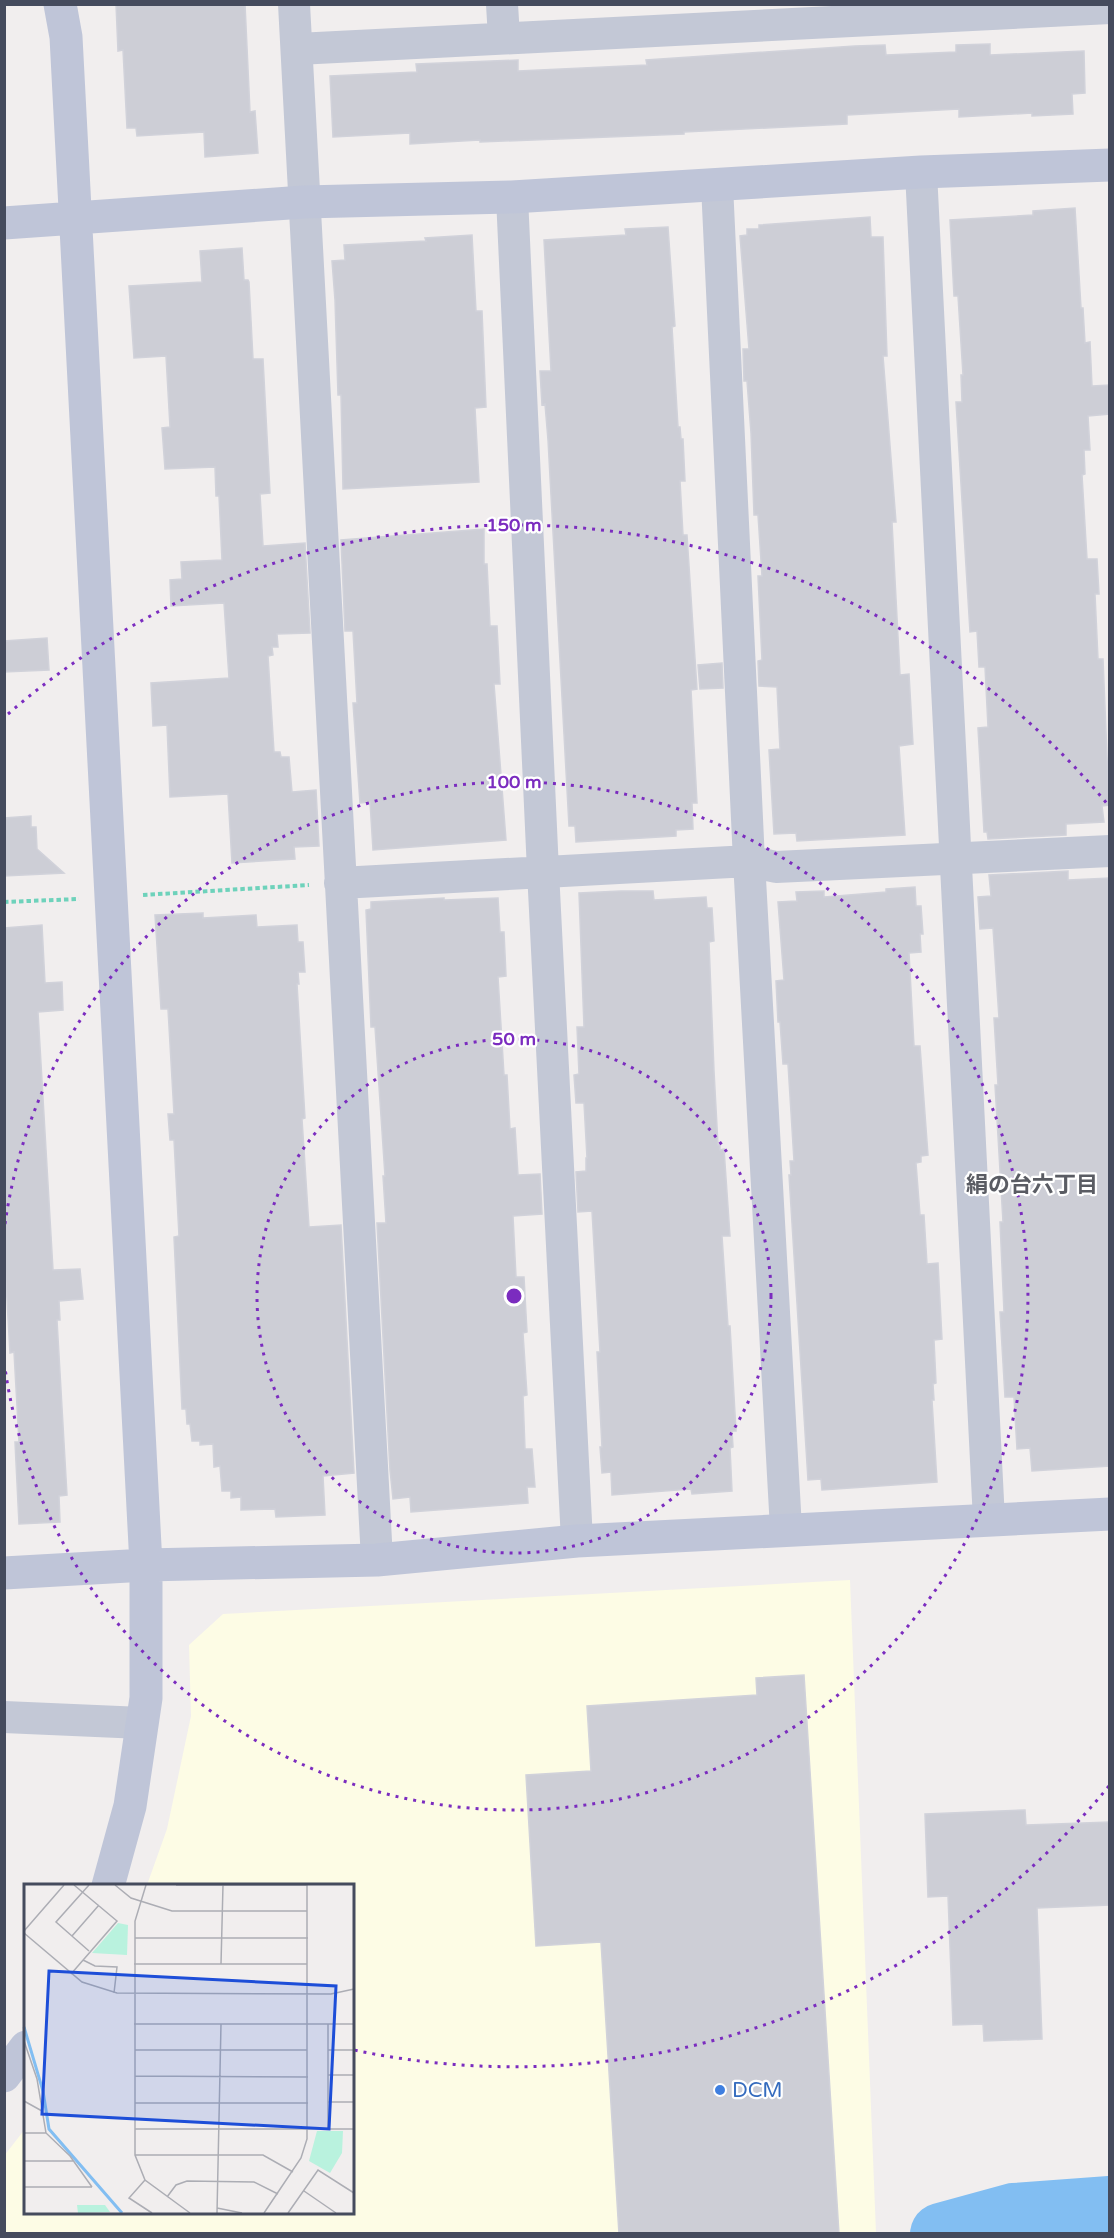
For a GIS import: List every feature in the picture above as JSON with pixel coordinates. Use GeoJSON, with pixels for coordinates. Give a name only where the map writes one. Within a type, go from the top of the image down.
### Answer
{"type":"FeatureCollection","features":[{"type":"Feature","properties":{"kind":"street"},"geometry":{"type":"LineString","coordinates":[[60,4],[66,37],[146,1564],[146,1698],[130,1806],[109,1884]]}},
{"type":"Feature","properties":{"kind":"street"},"geometry":{"type":"LineString","coordinates":[[294,4],[376,1560]]}},
{"type":"Feature","properties":{"kind":"street"},"geometry":{"type":"LineString","coordinates":[[502,4],[504,38]]}},
{"type":"Feature","properties":{"kind":"street"},"geometry":{"type":"LineString","coordinates":[[297,49],[504,38],[694,17],[1110,8]]}},
{"type":"Feature","properties":{"kind":"street"},"geometry":{"type":"LineString","coordinates":[[4,223],[304,202],[512,197],[921,172],[1110,165]]}},
{"type":"Feature","properties":{"kind":"street"},"geometry":{"type":"LineString","coordinates":[[921,172],[989,1520]]}},
{"type":"Feature","properties":{"kind":"street"},"geometry":{"type":"LineString","coordinates":[[717,184],[749,861],[786,1529]]}},
{"type":"Feature","properties":{"kind":"street"},"geometry":{"type":"LineString","coordinates":[[512,197],[577,1540]]}},
{"type":"Feature","properties":{"kind":"street"},"geometry":{"type":"LineString","coordinates":[[340,884],[749,861],[776,867],[1110,850]]}},
{"type":"Feature","properties":{"kind":"street"},"geometry":{"type":"LineString","coordinates":[[4,1573],[146,1564],[376,1560],[577,1540],[1110,1514]]}},
{"type":"Feature","properties":{"kind":"street"},"geometry":{"type":"LineString","coordinates":[[4,1717],[142,1723]]}},
{"type":"Feature","properties":{"kind":"path"},"geometry":{"type":"LineString","coordinates":[[4,903],[340,884]]}},
{"type":"Feature","properties":{"kind":"shaded area"},"geometry":{"type":"Polygon","coordinates":[[[850,1580],[876,2233],[5,2233],[4,2156],[24,2130],[24,2214],[354,2214],[354,1884],[147,1884],[167,1829],[191,1716],[189,1645],[223,1614],[850,1580]]]}},
{"type":"Feature","properties":{"kind":"building"},"geometry":{"type":"Polygon","coordinates":[[[116,4],[245,4],[250,112],[255,111],[258,153],[205,157],[204,132],[137,136],[136,128],[127,128],[123,50],[118,51],[116,4]]]}},
{"type":"Feature","properties":{"kind":"building"},"geometry":{"type":"Polygon","coordinates":[[[990,44],[990,55],[1084,51],[1085,93],[1072,94],[1073,114],[1032,116],[1032,113],[959,117],[959,109],[847,115],[847,124],[684,132],[684,134],[480,142],[480,140],[410,144],[410,133],[333,137],[330,76],[417,72],[416,64],[518,60],[518,71],[647,65],[646,60],[855,46],[885,45],[886,55],[956,52],[956,45],[990,44]]]}},
{"type":"Feature","properties":{"kind":"building"},"geometry":{"type":"Polygon","coordinates":[[[1075,208],[1081,308],[1083,308],[1085,343],[1090,342],[1092,386],[1110,385],[1110,414],[1088,416],[1090,450],[1084,450],[1085,474],[1082,475],[1087,559],[1097,559],[1099,594],[1095,594],[1098,659],[1103,659],[1109,805],[1102,806],[1104,822],[1066,824],[1066,835],[988,839],[987,832],[984,832],[978,728],[988,727],[985,667],[979,667],[977,631],[970,632],[956,402],[962,402],[961,375],[963,375],[958,296],[954,296],[950,220],[1033,215],[1033,211],[1075,208]]]}},
{"type":"Feature","properties":{"kind":"building"},"geometry":{"type":"Polygon","coordinates":[[[870,217],[871,237],[883,237],[887,356],[883,356],[896,522],[892,522],[900,675],[909,674],[913,744],[899,746],[905,835],[797,841],[796,833],[774,834],[769,750],[780,749],[777,687],[759,686],[758,661],[762,660],[758,576],[762,576],[758,515],[754,515],[747,381],[744,381],[743,349],[749,349],[740,236],[747,235],[747,229],[759,229],[759,225],[870,217]]]}},
{"type":"Feature","properties":{"kind":"building"},"geometry":{"type":"Polygon","coordinates":[[[668,227],[675,326],[672,327],[678,427],[680,427],[681,439],[683,439],[685,481],[680,481],[683,535],[687,535],[697,689],[691,690],[697,803],[692,803],[693,829],[676,830],[676,836],[576,842],[575,826],[569,826],[548,440],[545,404],[542,405],[540,371],[551,371],[544,240],[626,235],[625,229],[668,227]]]}},
{"type":"Feature","properties":{"kind":"building"},"geometry":{"type":"Polygon","coordinates":[[[472,235],[476,311],[482,311],[486,407],[475,408],[479,482],[343,489],[341,395],[338,395],[332,261],[345,260],[344,245],[426,241],[425,238],[472,235]]]}},
{"type":"Feature","properties":{"kind":"building"},"geometry":{"type":"Polygon","coordinates":[[[242,248],[244,280],[249,282],[253,359],[263,359],[270,493],[260,494],[263,546],[305,543],[310,633],[277,634],[278,647],[272,647],[273,655],[268,656],[274,752],[280,752],[281,757],[289,757],[292,792],[316,790],[319,846],[294,847],[295,859],[232,863],[228,794],[170,797],[167,725],[153,726],[151,683],[229,678],[224,603],[171,606],[170,580],[182,579],[181,562],[222,560],[219,496],[216,496],[215,467],[165,469],[162,428],[170,427],[166,356],[134,358],[129,286],[202,282],[200,251],[242,248]]]}},
{"type":"Feature","properties":{"kind":"building"},"geometry":{"type":"Polygon","coordinates":[[[484,529],[484,564],[487,564],[490,626],[497,626],[500,684],[494,684],[506,840],[373,850],[370,802],[360,803],[353,703],[357,703],[353,631],[345,631],[341,540],[484,529]]]}},
{"type":"Feature","properties":{"kind":"building"},"geometry":{"type":"Polygon","coordinates":[[[47,638],[49,670],[4,672],[4,641],[47,638]]]}},
{"type":"Feature","properties":{"kind":"building"},"geometry":{"type":"Polygon","coordinates":[[[722,663],[723,688],[700,689],[698,665],[722,663]]]}},
{"type":"Feature","properties":{"kind":"building"},"geometry":{"type":"Polygon","coordinates":[[[31,816],[31,827],[36,827],[37,849],[64,873],[4,876],[4,818],[31,816]]]}},
{"type":"Feature","properties":{"kind":"building"},"geometry":{"type":"Polygon","coordinates":[[[1068,871],[1068,880],[1110,878],[1110,1466],[1032,1471],[1030,1448],[1017,1449],[1014,1397],[1005,1397],[1000,1312],[1004,1312],[1000,1222],[1003,1222],[995,1085],[998,1085],[994,1018],[999,1018],[993,928],[980,929],[978,897],[991,896],[989,875],[1068,871]]]}},
{"type":"Feature","properties":{"kind":"building"},"geometry":{"type":"Polygon","coordinates":[[[915,887],[916,906],[921,906],[923,934],[920,934],[921,952],[909,953],[914,1046],[920,1046],[928,1155],[921,1156],[921,1162],[916,1163],[920,1215],[924,1215],[927,1264],[938,1263],[942,1339],[934,1340],[936,1383],[933,1384],[934,1400],[932,1400],[937,1482],[822,1490],[821,1479],[808,1480],[789,1175],[791,1175],[790,1161],[794,1161],[788,1064],[783,1064],[780,1022],[778,1022],[776,981],[784,980],[778,902],[797,901],[796,892],[824,891],[824,897],[886,892],[886,889],[915,887]]]}},
{"type":"Feature","properties":{"kind":"building"},"geometry":{"type":"Polygon","coordinates":[[[653,891],[654,900],[706,897],[707,908],[712,908],[714,941],[709,942],[718,1145],[720,1145],[720,1150],[724,1149],[730,1236],[722,1236],[736,1431],[732,1431],[733,1447],[730,1448],[732,1491],[692,1494],[691,1489],[612,1495],[611,1472],[602,1473],[597,1352],[600,1352],[592,1211],[578,1212],[576,1172],[586,1171],[587,1158],[584,1103],[576,1103],[574,1075],[579,1074],[577,1027],[584,1027],[579,893],[653,891]]]}},
{"type":"Feature","properties":{"kind":"building"},"geometry":{"type":"Polygon","coordinates":[[[444,898],[444,900],[498,898],[500,932],[504,932],[506,976],[498,977],[510,1129],[515,1128],[518,1175],[540,1174],[542,1214],[513,1216],[516,1277],[524,1277],[527,1332],[523,1333],[527,1395],[523,1396],[525,1449],[532,1449],[535,1487],[527,1487],[528,1503],[411,1512],[410,1497],[393,1499],[390,1470],[377,1223],[386,1223],[383,1176],[385,1176],[375,1027],[371,1027],[366,910],[371,909],[371,902],[444,898]]]}},
{"type":"Feature","properties":{"kind":"building"},"geometry":{"type":"Polygon","coordinates":[[[203,913],[203,918],[256,915],[257,927],[297,925],[298,942],[303,942],[305,972],[298,972],[299,984],[297,984],[309,1227],[341,1225],[354,1473],[323,1476],[325,1515],[276,1517],[275,1509],[241,1510],[241,1497],[231,1498],[231,1491],[222,1491],[220,1466],[214,1467],[213,1444],[200,1445],[200,1441],[192,1441],[186,1409],[182,1409],[174,1237],[179,1236],[174,1140],[170,1140],[168,1114],[174,1114],[168,1009],[161,1009],[155,915],[203,913]]]}},
{"type":"Feature","properties":{"kind":"building"},"geometry":{"type":"Polygon","coordinates":[[[42,925],[45,983],[62,982],[63,1010],[38,1012],[53,1270],[80,1269],[83,1299],[59,1301],[60,1320],[57,1320],[67,1495],[59,1496],[60,1522],[19,1524],[15,1442],[19,1442],[14,1352],[10,1353],[4,1247],[4,928],[42,925]]]}},
{"type":"Feature","properties":{"kind":"building","name":"DCM"},"geometry":{"type":"Polygon","coordinates":[[[804,1675],[839,2234],[619,2234],[601,1942],[536,1946],[526,1775],[591,1771],[587,1706],[757,1695],[756,1678],[804,1675]]]}},
{"type":"Feature","properties":{"kind":"building"},"geometry":{"type":"Polygon","coordinates":[[[1025,1810],[1026,1825],[1110,1822],[1110,1905],[1037,1908],[1042,2039],[984,2041],[983,2024],[953,2025],[948,1896],[928,1897],[925,1814],[1025,1810]]]}},
{"type":"Feature","properties":{"kind":"waterway"},"geometry":{"type":"LineString","coordinates":[[941,2234],[1014,2214],[1110,2207]]}},
{"type":"Feature","properties":{"kind":"place","name":"DCM"},"geometry":{"type":"Point","coordinates":[720,2090]}},
{"type":"Feature","properties":{"kind":"district","name":"絹の台六丁目"},"geometry":{"type":"Point","coordinates":[1032,1184]}}]}
